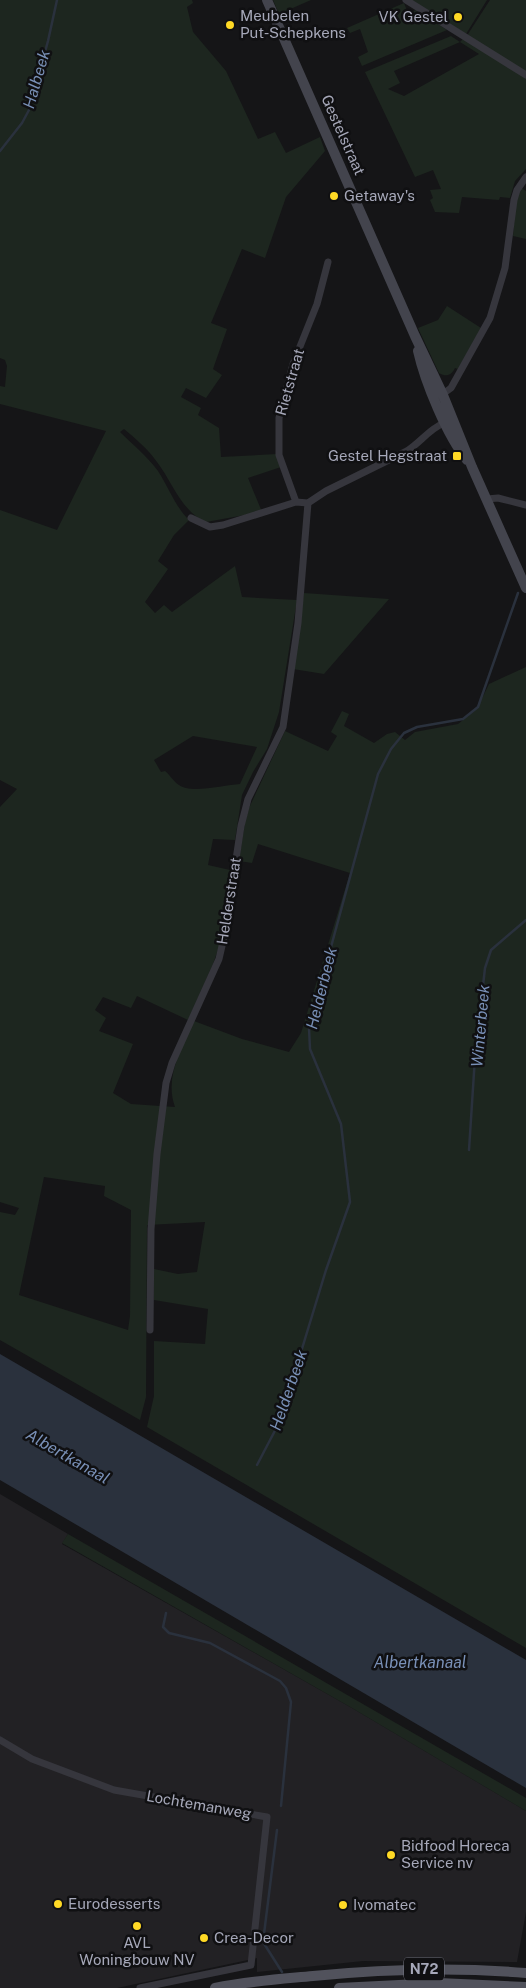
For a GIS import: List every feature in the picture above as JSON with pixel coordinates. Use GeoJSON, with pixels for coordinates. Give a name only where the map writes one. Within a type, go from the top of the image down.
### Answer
{"type":"FeatureCollection","features":[{"type":"Feature","properties":{"kind":"main road","name":"Gestelstraat"},"geometry":{"type":"LineString","coordinates":[[267,0],[415,336],[449,421],[487,499],[526,588]]}},
{"type":"Feature","properties":{"kind":"main road","name":"N72"},"geometry":{"type":"LineString","coordinates":[[215,1988],[297,1977],[355,1972],[441,1969],[526,1973]]}},
{"type":"Feature","properties":{"kind":"main road","name":"N72"},"geometry":{"type":"LineString","coordinates":[[339,1988],[439,1983],[526,1988]]}},
{"type":"Feature","properties":{"kind":"street"},"geometry":{"type":"LineString","coordinates":[[406,0],[526,75]]}},
{"type":"Feature","properties":{"kind":"street"},"geometry":{"type":"LineString","coordinates":[[439,397],[451,388],[490,318],[505,268],[514,200],[517,190],[526,177]]}},
{"type":"Feature","properties":{"kind":"street","name":"Rietstraat"},"geometry":{"type":"LineString","coordinates":[[296,502],[279,455],[279,418],[293,364],[317,304],[328,262]]}},
{"type":"Feature","properties":{"kind":"street"},"geometry":{"type":"LineString","coordinates":[[191,518],[210,527],[223,525],[296,502],[308,503],[326,491],[407,451],[437,426],[449,421]]}},
{"type":"Feature","properties":{"kind":"street"},"geometry":{"type":"LineString","coordinates":[[487,499],[498,498],[526,505]]}},
{"type":"Feature","properties":{"kind":"street","name":"Helderstraat"},"geometry":{"type":"LineString","coordinates":[[150,1330],[151,1229],[157,1154],[166,1084],[172,1063],[219,960],[225,933],[241,826],[248,799],[283,727],[298,622],[308,503]]}},
{"type":"Feature","properties":{"kind":"street","name":"Lochtemanweg"},"geometry":{"type":"LineString","coordinates":[[0,1740],[32,1759],[114,1790],[267,1817],[251,1965],[140,1988]]}},
{"type":"Feature","properties":{"kind":"shaded area"},"geometry":{"type":"Polygon","coordinates":[[[0,0],[192,0],[193,3],[187,7],[193,32],[226,71],[258,139],[275,132],[286,153],[320,137],[325,151],[286,197],[265,258],[242,249],[211,323],[227,329],[213,369],[222,375],[206,398],[186,388],[181,397],[201,408],[198,415],[219,428],[221,457],[277,454],[281,467],[248,478],[262,512],[206,522],[197,517],[178,496],[163,470],[146,448],[124,429],[120,432],[145,455],[158,471],[172,497],[189,520],[174,535],[158,561],[168,569],[145,602],[155,613],[164,605],[172,612],[235,566],[242,597],[297,600],[279,712],[267,749],[242,795],[235,840],[213,839],[208,865],[230,870],[219,947],[188,1020],[137,996],[131,1008],[103,997],[95,1010],[106,1018],[99,1031],[133,1044],[113,1093],[131,1104],[175,1107],[172,1096],[173,1074],[180,1052],[194,1021],[242,1039],[289,1052],[301,1033],[350,873],[258,844],[252,863],[239,861],[249,808],[285,731],[328,751],[337,736],[331,732],[342,711],[349,714],[344,726],[374,743],[387,734],[395,732],[405,740],[415,732],[458,724],[477,709],[489,684],[526,667],[526,1648],[147,1427],[154,1396],[154,1341],[205,1344],[208,1309],[154,1300],[154,1269],[178,1274],[197,1272],[205,1222],[147,1225],[146,1397],[140,1420],[0,1340],[0,1212],[15,1215],[19,1208],[0,1202],[0,807],[17,789],[0,780],[0,510],[57,530],[106,431],[0,404],[0,386],[5,387],[7,366],[5,360],[0,358],[0,0]],[[193,736],[154,760],[161,772],[165,771],[175,782],[184,788],[199,789],[240,784],[257,747],[193,736]],[[44,1177],[19,1295],[128,1330],[130,1316],[131,1210],[104,1196],[105,1186],[44,1177]]]}},
{"type":"Feature","properties":{"kind":"shaded area"},"geometry":{"type":"Polygon","coordinates":[[[273,0],[311,0],[279,14],[273,0]]]}},
{"type":"Feature","properties":{"kind":"shaded area","name":"VK Gestel"},"geometry":{"type":"Polygon","coordinates":[[[412,0],[487,0],[466,34],[412,0]]]}},
{"type":"Feature","properties":{"kind":"shaded area"},"geometry":{"type":"Polygon","coordinates":[[[490,0],[526,0],[526,169],[515,181],[510,198],[500,197],[499,200],[462,197],[459,213],[435,212],[430,200],[433,198],[430,190],[441,189],[433,170],[415,177],[365,72],[451,36],[460,42],[468,34],[490,0]],[[460,42],[394,71],[400,83],[388,89],[404,96],[479,54],[460,42]]]}},
{"type":"Feature","properties":{"kind":"shaded area"},"geometry":{"type":"Polygon","coordinates":[[[404,3],[408,13],[416,10],[447,30],[362,66],[358,57],[368,52],[360,29],[350,33],[347,28],[404,3]]]}},
{"type":"Feature","properties":{"kind":"shaded area"},"geometry":{"type":"Polygon","coordinates":[[[521,188],[526,191],[526,239],[513,236],[516,201],[521,188]]]}},
{"type":"Feature","properties":{"kind":"shaded area"},"geometry":{"type":"Polygon","coordinates":[[[447,306],[481,328],[458,369],[455,368],[452,373],[444,375],[439,373],[418,328],[438,320],[447,306]]]}},
{"type":"Feature","properties":{"kind":"shaded area"},"geometry":{"type":"Polygon","coordinates":[[[304,593],[389,599],[324,674],[293,669],[304,593]]]}},
{"type":"Feature","properties":{"kind":"shaded area"},"geometry":{"type":"Polygon","coordinates":[[[0,1494],[68,1534],[62,1544],[352,1708],[526,1811],[526,1912],[517,1962],[363,1961],[257,1972],[257,1958],[117,1988],[0,1988],[0,1494]]]}},
{"type":"Feature","properties":{"kind":"shaded area"},"geometry":{"type":"Polygon","coordinates":[[[68,1534],[526,1798],[526,1811],[352,1708],[62,1543],[68,1534]]]}},
{"type":"Feature","properties":{"kind":"water","name":"Albertkanaal"},"geometry":{"type":"Polygon","coordinates":[[[0,1354],[526,1660],[526,1788],[0,1480],[0,1354]]]}},
{"type":"Feature","properties":{"kind":"waterway","name":"Halbeek"},"geometry":{"type":"LineString","coordinates":[[0,151],[22,123],[29,110],[57,0]]}},
{"type":"Feature","properties":{"kind":"waterway","name":"Helderbeek"},"geometry":{"type":"LineString","coordinates":[[257,1465],[280,1421],[326,1270],[350,1202],[341,1124],[310,1049],[309,1028],[378,774],[391,749],[404,733],[417,727],[463,719],[478,707],[518,593]]}},
{"type":"Feature","properties":{"kind":"waterway","name":"Winterbeek"},"geometry":{"type":"LineString","coordinates":[[469,1150],[475,1057],[485,968],[491,950],[526,920]]}},
{"type":"Feature","properties":{"kind":"waterway","name":"Helderbeek"},"geometry":{"type":"LineString","coordinates":[[166,1613],[163,1627],[169,1633],[210,1643],[280,1681],[286,1688],[291,1702],[281,1806]]}},
{"type":"Feature","properties":{"kind":"waterway","name":"Helderbeek"},"geometry":{"type":"LineString","coordinates":[[277,1830],[263,1942],[282,1972]]}},
{"type":"Feature","properties":{"kind":"place","name":"VK Gestel"},"geometry":{"type":"Point","coordinates":[458,17]}},
{"type":"Feature","properties":{"kind":"place","name":"Meubelen Put-Schepkens"},"geometry":{"type":"Point","coordinates":[230,25]}},
{"type":"Feature","properties":{"kind":"place","name":"Getaway's"},"geometry":{"type":"Point","coordinates":[334,196]}},
{"type":"Feature","properties":{"kind":"place","name":"Gestel Hegstraat"},"geometry":{"type":"Point","coordinates":[457,456]}},
{"type":"Feature","properties":{"kind":"place","name":"Bidfood Horeca Service nv"},"geometry":{"type":"Point","coordinates":[391,1855]}},
{"type":"Feature","properties":{"kind":"place","name":"Eurodesserts"},"geometry":{"type":"Point","coordinates":[58,1904]}},
{"type":"Feature","properties":{"kind":"place","name":"Ivomatec"},"geometry":{"type":"Point","coordinates":[343,1905]}},
{"type":"Feature","properties":{"kind":"place","name":"AVL Woningbouw NV"},"geometry":{"type":"Point","coordinates":[137,1926]}},
{"type":"Feature","properties":{"kind":"place","name":"Crea-Decor"},"geometry":{"type":"Point","coordinates":[204,1938]}}]}
